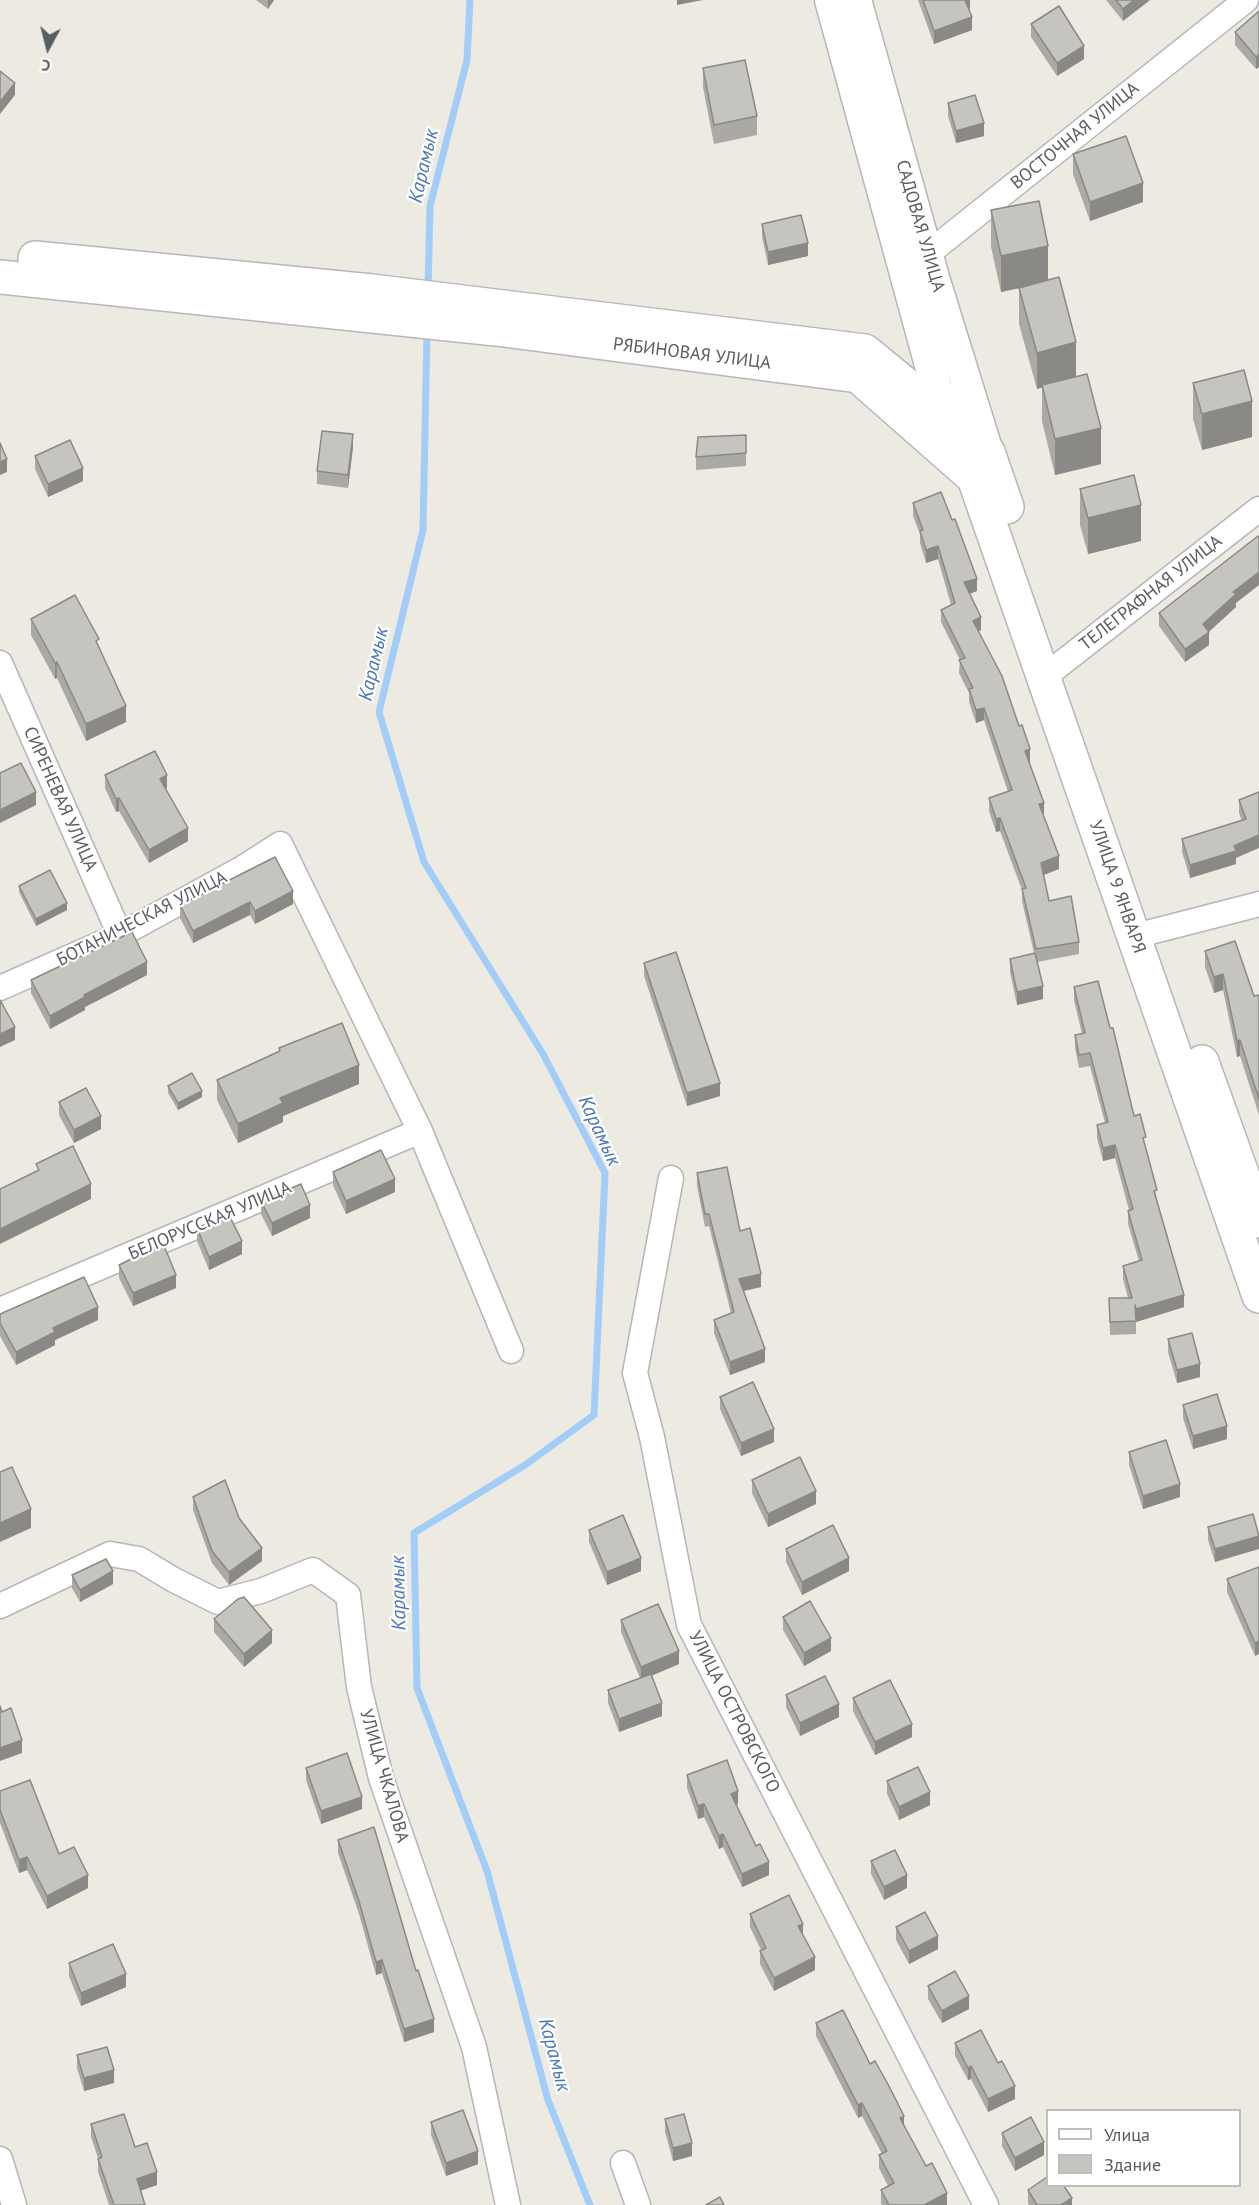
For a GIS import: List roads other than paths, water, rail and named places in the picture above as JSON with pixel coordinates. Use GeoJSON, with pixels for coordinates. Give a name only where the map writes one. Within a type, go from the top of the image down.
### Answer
{"type":"FeatureCollection","features":[{"type":"Feature","properties":{"kind":"main road"},"geometry":{"type":"LineString","coordinates":[[0,254],[372,303]]}},
{"type":"Feature","properties":{"kind":"main road"},"geometry":{"type":"LineString","coordinates":[[0,277],[372,303]]}},
{"type":"Feature","properties":{"kind":"main road","name":"РЯБИНОВАЯ УЛИЦА"},"geometry":{"type":"LineString","coordinates":[[372,303],[498,318],[858,376],[981,465]]}},
{"type":"Feature","properties":{"kind":"main road"},"geometry":{"type":"LineString","coordinates":[[498,318],[865,351],[951,420],[981,465]]}},
{"type":"Feature","properties":{"kind":"main road","name":"УЛИЦА 9 ЯНВАРЯ"},"geometry":{"type":"LineString","coordinates":[[981,465],[1145,934],[1259,1296]]}},
{"type":"Feature","properties":{"kind":"main road","name":"УЛИЦА 9 ЯНВАРЯ"},"geometry":{"type":"LineString","coordinates":[[1145,934],[1259,1221]]}},
{"type":"Feature","properties":{"kind":"street","name":"САДОВАЯ УЛИЦА"},"geometry":{"type":"LineString","coordinates":[[830,0],[981,465]]}},
{"type":"Feature","properties":{"kind":"street","name":"САДОВАЯ УЛИЦА"},"geometry":{"type":"LineString","coordinates":[[856,0],[916,263]]}},
{"type":"Feature","properties":{"kind":"street","name":"ВОСТОЧНАЯ УЛИЦА"},"geometry":{"type":"LineString","coordinates":[[916,263],[1246,0]]}},
{"type":"Feature","properties":{"kind":"street"},"geometry":{"type":"LineString","coordinates":[[916,263],[936,387],[951,420]]}},
{"type":"Feature","properties":{"kind":"street","name":"ТЕЛЕГРАФНАЯ УЛИЦА"},"geometry":{"type":"LineString","coordinates":[[1052,670],[1259,509]]}},
{"type":"Feature","properties":{"kind":"street","name":"СИРЕНЕВАЯ УЛИЦА"},"geometry":{"type":"LineString","coordinates":[[0,663],[120,934]]}},
{"type":"Feature","properties":{"kind":"street","name":"БОТАНИЧЕСКАЯ УЛИЦА"},"geometry":{"type":"LineString","coordinates":[[0,988],[120,934],[241,869],[280,844],[420,1131]]}},
{"type":"Feature","properties":{"kind":"street"},"geometry":{"type":"LineString","coordinates":[[1145,934],[1259,904]]}},
{"type":"Feature","properties":{"kind":"street"},"geometry":{"type":"LineString","coordinates":[[420,1131],[511,1352]]}},
{"type":"Feature","properties":{"kind":"street","name":"БЕЛОРУССКАЯ УЛИЦА"},"geometry":{"type":"LineString","coordinates":[[0,1310],[420,1131]]}},
{"type":"Feature","properties":{"kind":"street","name":"УЛИЦА ОСТРОВСКОГО"},"geometry":{"type":"LineString","coordinates":[[672,1178],[635,1373],[652,1437],[689,1625],[986,2205]]}},
{"type":"Feature","properties":{"kind":"street","name":"УЛИЦА ЧКАЛОВА"},"geometry":{"type":"LineString","coordinates":[[0,1606],[110,1554],[139,1559],[218,1602],[261,1591],[313,1570],[348,1595],[359,1687],[381,1778],[474,2047],[508,2205]]}},
{"type":"Feature","properties":{"kind":"street"},"geometry":{"type":"LineString","coordinates":[[0,2159],[14,2205]]}},
{"type":"Feature","properties":{"kind":"street"},"geometry":{"type":"LineString","coordinates":[[623,2163],[638,2205]]}},
{"type":"Feature","properties":{"kind":"waterway","name":"Карамык"},"geometry":{"type":"LineString","coordinates":[[428,290],[430,206],[467,60],[470,0]]}},
{"type":"Feature","properties":{"kind":"waterway","name":"Карамык"},"geometry":{"type":"LineString","coordinates":[[427,331],[423,530],[379,712],[424,862],[543,1054],[605,1173],[594,1415],[525,1465],[414,1533],[417,1688],[487,1871],[548,2100],[590,2205]]}}]}
